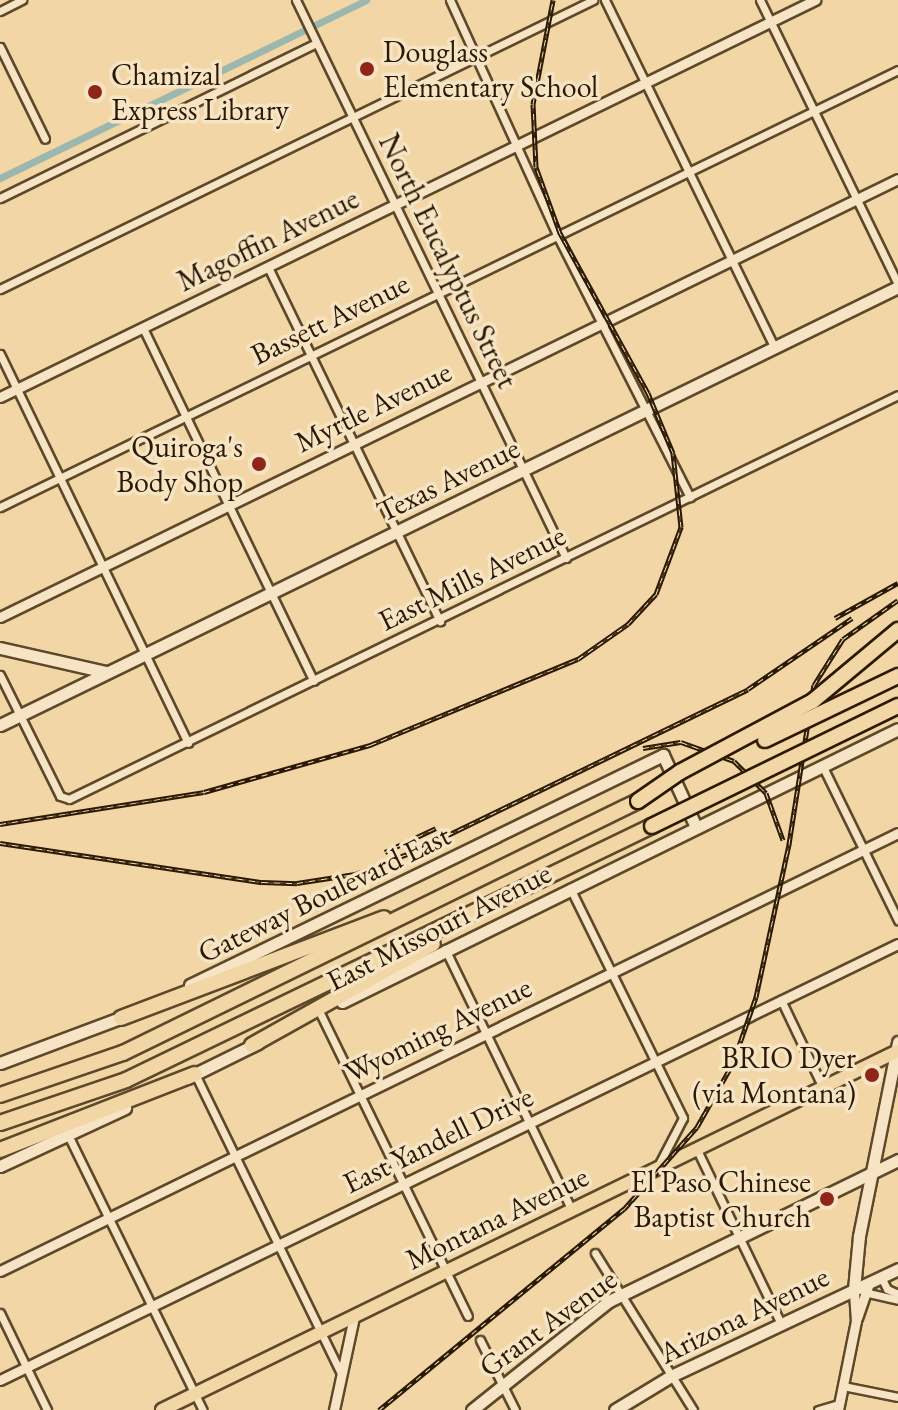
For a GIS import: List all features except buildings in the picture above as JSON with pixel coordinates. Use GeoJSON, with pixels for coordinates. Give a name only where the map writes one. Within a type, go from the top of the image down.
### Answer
{"type":"FeatureCollection","features":[{"type":"Feature","properties":{"kind":"highway"},"geometry":{"type":"LineString","coordinates":[[638,801],[680,772],[813,701],[898,630]]}},
{"type":"Feature","properties":{"kind":"highway"},"geometry":{"type":"LineString","coordinates":[[0,1095],[123,1053],[898,676]]}},
{"type":"Feature","properties":{"kind":"highway"},"geometry":{"type":"LineString","coordinates":[[0,1123],[126,1080],[488,908],[898,706]]}},
{"type":"Feature","properties":{"kind":"highway"},"geometry":{"type":"LineString","coordinates":[[121,1018],[339,933],[437,901]]}},
{"type":"Feature","properties":{"kind":"highway"},"geometry":{"type":"LineString","coordinates":[[252,1045],[468,927],[488,908]]}},
{"type":"Feature","properties":{"kind":"highway"},"geometry":{"type":"LineString","coordinates":[[0,1162],[195,1074]]}},
{"type":"Feature","properties":{"kind":"main road","name":"Texas Avenue"},"geometry":{"type":"LineString","coordinates":[[19,715],[898,286]]}},
{"type":"Feature","properties":{"kind":"main road"},"geometry":{"type":"LineString","coordinates":[[0,648],[106,672]]}},
{"type":"Feature","properties":{"kind":"main road"},"geometry":{"type":"LineString","coordinates":[[0,723],[19,715]]}},
{"type":"Feature","properties":{"kind":"main road","name":"East Missouri Avenue"},"geometry":{"type":"LineString","coordinates":[[0,1162],[68,1135],[195,1074],[695,825],[898,729]]}},
{"type":"Feature","properties":{"kind":"main road","name":"Gateway Boulevard East"},"geometry":{"type":"LineString","coordinates":[[0,1063],[121,1018],[663,755],[695,825]]}},
{"type":"Feature","properties":{"kind":"main road"},"geometry":{"type":"LineString","coordinates":[[854,1289],[871,1173],[897,1048]]}},
{"type":"Feature","properties":{"kind":"main road","name":"Montana Avenue"},"geometry":{"type":"LineString","coordinates":[[162,1410],[823,1088],[897,1048]]}},
{"type":"Feature","properties":{"kind":"main road","name":"Grant Avenue"},"geometry":{"type":"LineString","coordinates":[[472,1410],[619,1295],[898,1160]]}},
{"type":"Feature","properties":{"kind":"main road","name":"Arizona Avenue"},"geometry":{"type":"LineString","coordinates":[[615,1410],[671,1376],[780,1322],[854,1289],[868,1288],[898,1269]]}},
{"type":"Feature","properties":{"kind":"street"},"geometry":{"type":"LineString","coordinates":[[0,11],[22,0]]}},
{"type":"Feature","properties":{"kind":"street","name":"North Eucalyptus Street"},"geometry":{"type":"LineString","coordinates":[[296,0],[566,558]]}},
{"type":"Feature","properties":{"kind":"street"},"geometry":{"type":"LineString","coordinates":[[450,0],[520,144],[557,235],[690,497]]}},
{"type":"Feature","properties":{"kind":"street"},"geometry":{"type":"LineString","coordinates":[[0,289],[593,0]]}},
{"type":"Feature","properties":{"kind":"street"},"geometry":{"type":"LineString","coordinates":[[605,0],[775,348]]}},
{"type":"Feature","properties":{"kind":"street"},"geometry":{"type":"LineString","coordinates":[[760,0],[898,286]]}},
{"type":"Feature","properties":{"kind":"street","name":"Magoffin Avenue"},"geometry":{"type":"LineString","coordinates":[[0,397],[815,0]]}},
{"type":"Feature","properties":{"kind":"street"},"geometry":{"type":"LineString","coordinates":[[0,198],[310,31]]}},
{"type":"Feature","properties":{"kind":"street"},"geometry":{"type":"LineString","coordinates":[[0,47],[45,139]]}},
{"type":"Feature","properties":{"kind":"street","name":"Bassett Avenue"},"geometry":{"type":"LineString","coordinates":[[0,507],[898,70]]}},
{"type":"Feature","properties":{"kind":"street","name":"Myrtle Avenue"},"geometry":{"type":"LineString","coordinates":[[0,617],[898,179]]}},
{"type":"Feature","properties":{"kind":"street"},"geometry":{"type":"LineString","coordinates":[[268,267],[440,621]]}},
{"type":"Feature","properties":{"kind":"street"},"geometry":{"type":"LineString","coordinates":[[143,328],[314,681]]}},
{"type":"Feature","properties":{"kind":"street"},"geometry":{"type":"LineString","coordinates":[[0,354],[188,743]]}},
{"type":"Feature","properties":{"kind":"street","name":"East Mills Avenue"},"geometry":{"type":"LineString","coordinates":[[19,715],[66,799],[440,621],[898,395]]}},
{"type":"Feature","properties":{"kind":"street"},"geometry":{"type":"LineString","coordinates":[[0,675],[19,715]]}},
{"type":"Feature","properties":{"kind":"street","name":"Texas Avenue"},"geometry":{"type":"LineString","coordinates":[[0,731],[19,715]]}},
{"type":"Feature","properties":{"kind":"street"},"geometry":{"type":"LineString","coordinates":[[822,765],[898,920]]}},
{"type":"Feature","properties":{"kind":"street","name":"Wyoming Avenue"},"geometry":{"type":"LineString","coordinates":[[0,1271],[898,833]]}},
{"type":"Feature","properties":{"kind":"street"},"geometry":{"type":"LineString","coordinates":[[570,888],[684,1123],[655,1170]]}},
{"type":"Feature","properties":{"kind":"street","name":"East Yandell Drive"},"geometry":{"type":"LineString","coordinates":[[0,1380],[898,944]]}},
{"type":"Feature","properties":{"kind":"street"},"geometry":{"type":"LineString","coordinates":[[445,949],[572,1210]]}},
{"type":"Feature","properties":{"kind":"street"},"geometry":{"type":"LineString","coordinates":[[781,1000],[823,1088]]}},
{"type":"Feature","properties":{"kind":"street"},"geometry":{"type":"LineString","coordinates":[[320,1013],[468,1316]]}},
{"type":"Feature","properties":{"kind":"street"},"geometry":{"type":"LineString","coordinates":[[195,1074],[343,1378]]}},
{"type":"Feature","properties":{"kind":"street"},"geometry":{"type":"LineString","coordinates":[[68,1135],[203,1410]]}},
{"type":"Feature","properties":{"kind":"street"},"geometry":{"type":"LineString","coordinates":[[697,1150],[780,1322]]}},
{"type":"Feature","properties":{"kind":"street"},"geometry":{"type":"LineString","coordinates":[[595,1253],[693,1410]]}},
{"type":"Feature","properties":{"kind":"street"},"geometry":{"type":"LineString","coordinates":[[881,1277],[887,1289],[898,1297]]}},
{"type":"Feature","properties":{"kind":"street"},"geometry":{"type":"LineString","coordinates":[[818,1410],[839,1407],[856,1321],[868,1288],[898,1297]]}},
{"type":"Feature","properties":{"kind":"street"},"geometry":{"type":"LineString","coordinates":[[854,1289],[856,1321]]}},
{"type":"Feature","properties":{"kind":"street"},"geometry":{"type":"LineString","coordinates":[[0,1313],[47,1410]]}},
{"type":"Feature","properties":{"kind":"street"},"geometry":{"type":"LineString","coordinates":[[334,1410],[354,1317]]}},
{"type":"Feature","properties":{"kind":"street"},"geometry":{"type":"LineString","coordinates":[[480,1340],[515,1410]]}},
{"type":"Feature","properties":{"kind":"street"},"geometry":{"type":"LineString","coordinates":[[843,1386],[898,1397]]}},
{"type":"Feature","properties":{"kind":"waterway"},"geometry":{"type":"LineString","coordinates":[[0,178],[366,0]]}},
{"type":"Feature","properties":{"kind":"railway"},"geometry":{"type":"LineString","coordinates":[[0,824],[204,792],[370,745],[578,659],[628,624],[656,594],[681,527],[673,453],[648,393],[560,233],[536,167],[533,104],[553,0]]}},
{"type":"Feature","properties":{"kind":"railway"},"geometry":{"type":"LineString","coordinates":[[835,618],[898,583]]}},
{"type":"Feature","properties":{"kind":"railway"},"geometry":{"type":"LineString","coordinates":[[379,1410],[624,1209],[697,1127],[733,1063],[756,997],[789,844],[814,685],[843,639],[898,600]]}},
{"type":"Feature","properties":{"kind":"railway"},"geometry":{"type":"LineString","coordinates":[[0,843],[262,882],[297,883],[355,874],[415,851],[748,689],[852,618]]}},
{"type":"Feature","properties":{"kind":"railway"},"geometry":{"type":"LineString","coordinates":[[643,748],[681,742],[734,761],[766,793],[783,840]]}},
{"type":"Feature","properties":{"kind":"railway"},"geometry":{"type":"LineString","coordinates":[[385,852],[436,828]]}},
{"type":"Feature","properties":{"kind":"place","name":"Douglass Elementary School"},"geometry":{"type":"Point","coordinates":[367,69]}},
{"type":"Feature","properties":{"kind":"place","name":"Chamizal Express Library"},"geometry":{"type":"Point","coordinates":[95,92]}},
{"type":"Feature","properties":{"kind":"place","name":"Quiroga's Body Shop"},"geometry":{"type":"Point","coordinates":[259,464]}},
{"type":"Feature","properties":{"kind":"place","name":"BRIO Dyer (via Montana)"},"geometry":{"type":"Point","coordinates":[872,1075]}},
{"type":"Feature","properties":{"kind":"place","name":"El Paso Chinese Baptist Church"},"geometry":{"type":"Point","coordinates":[827,1199]}}]}
